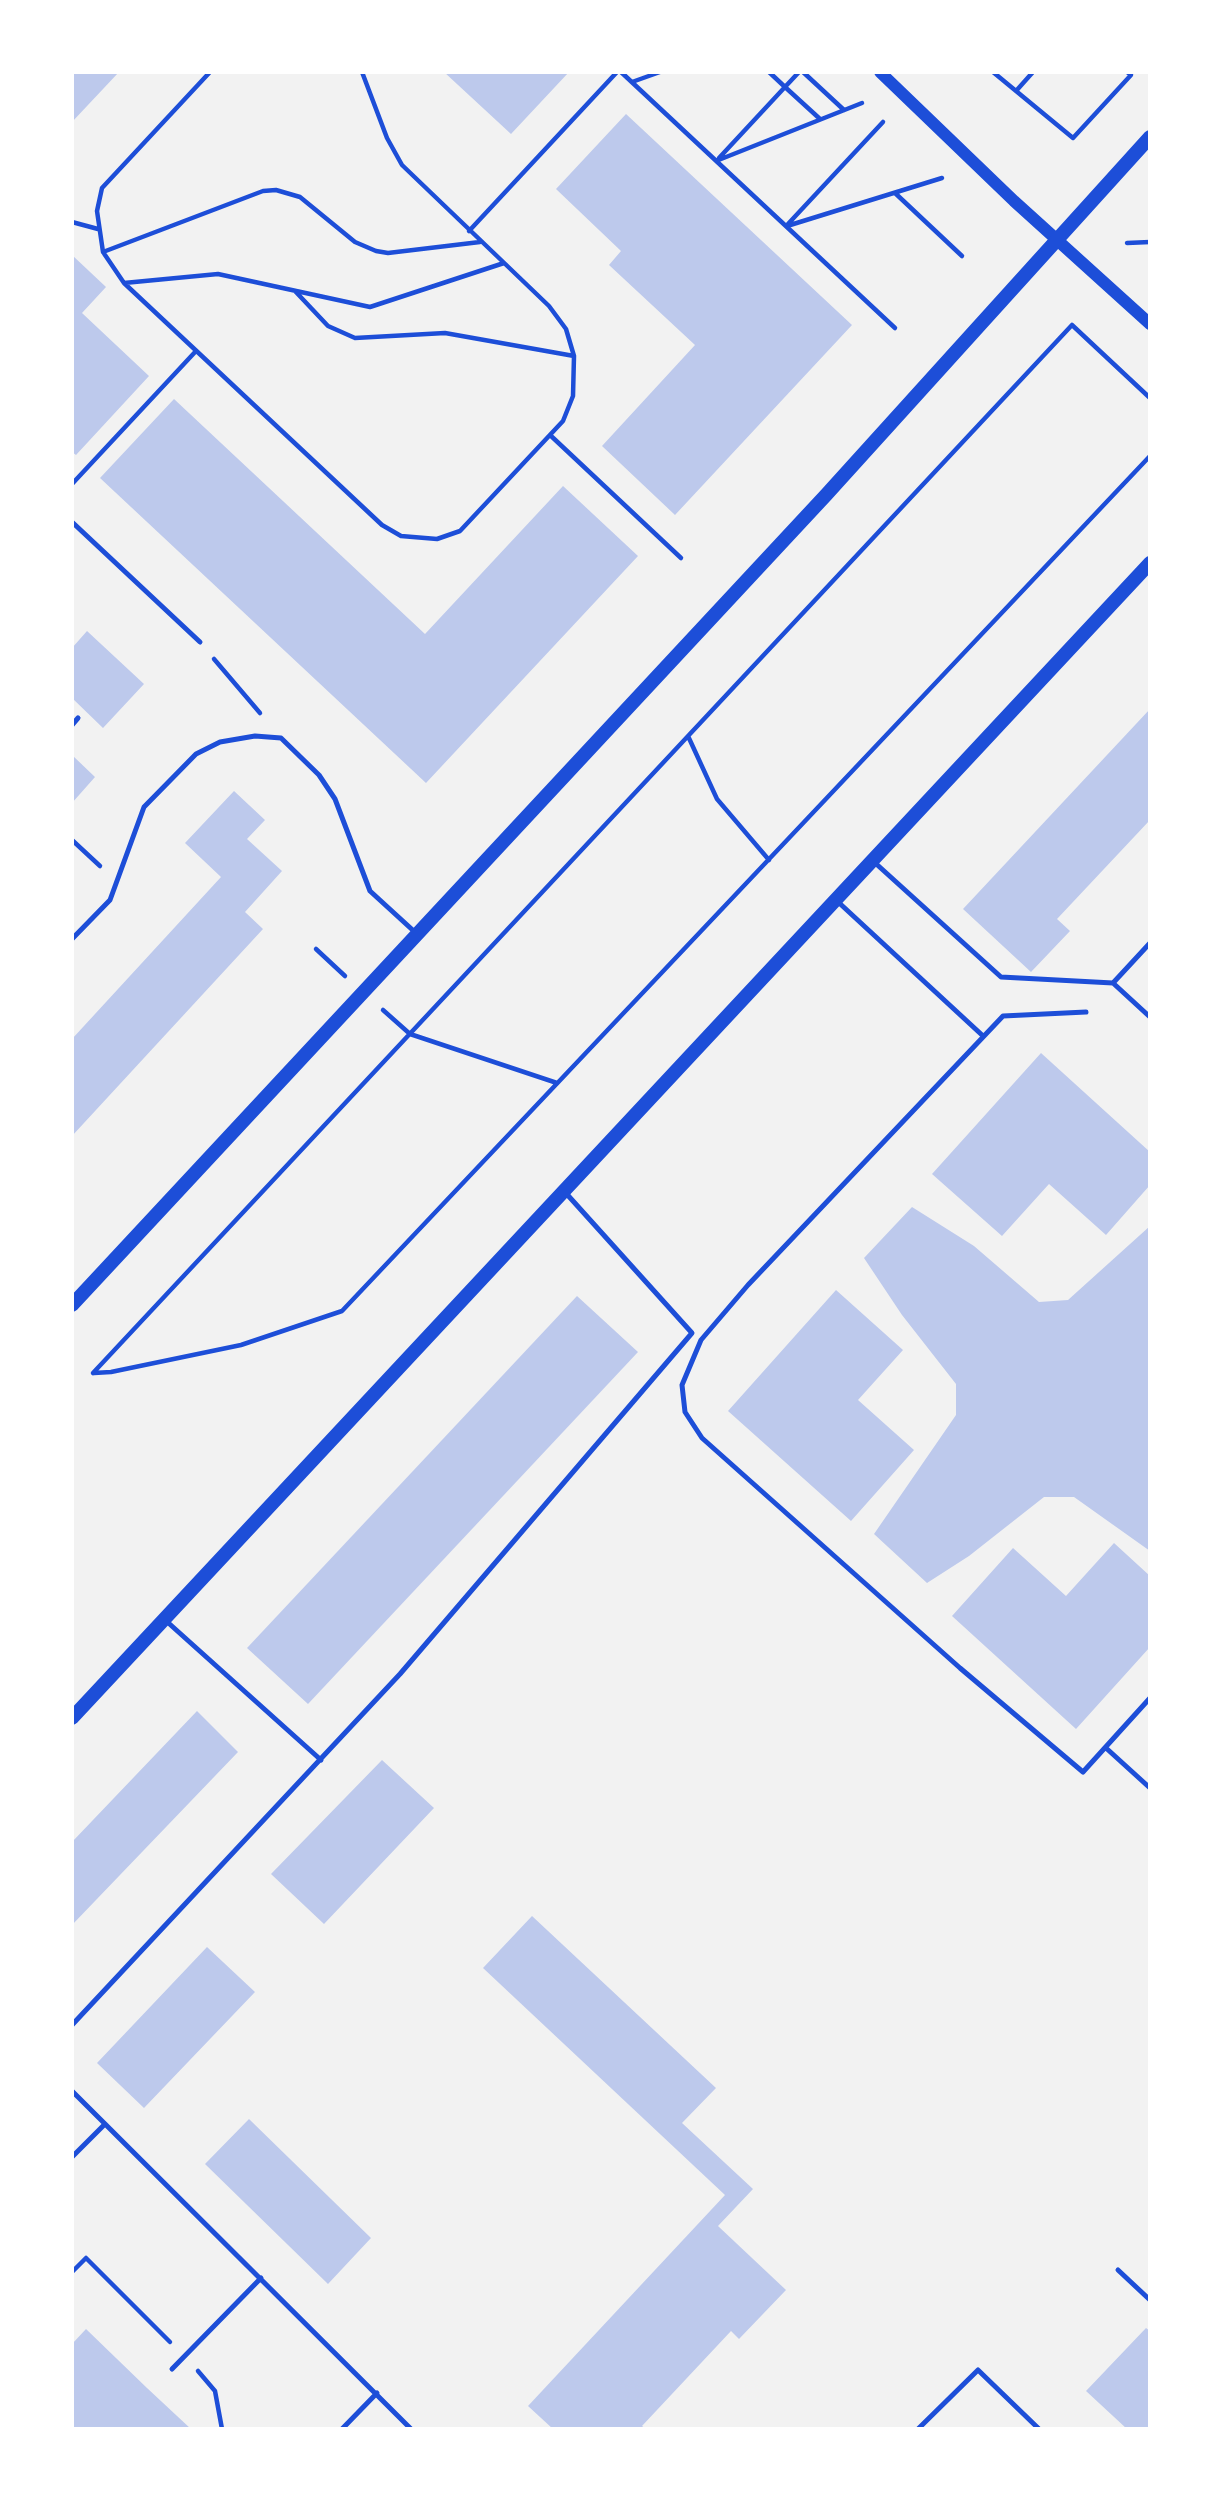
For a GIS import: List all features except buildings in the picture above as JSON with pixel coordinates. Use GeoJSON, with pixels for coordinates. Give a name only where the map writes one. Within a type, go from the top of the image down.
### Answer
{"type":"FeatureCollection","features":[{"type":"Feature","properties":{"kind":"main road"},"geometry":{"type":"LineString","coordinates":[[72,1305],[1057,241],[1150,137]]}},
{"type":"Feature","properties":{"kind":"main road"},"geometry":{"type":"LineString","coordinates":[[72,1718],[1150,563]]}},
{"type":"Feature","properties":{"kind":"street"},"geometry":{"type":"LineString","coordinates":[[880,72],[1057,241],[1150,324]]}},
{"type":"Feature","properties":{"kind":"lane"},"geometry":{"type":"LineString","coordinates":[[72,522],[200,642]]}},
{"type":"Feature","properties":{"kind":"lane"},"geometry":{"type":"LineString","coordinates":[[72,725],[78,718]]}},
{"type":"Feature","properties":{"kind":"lane"},"geometry":{"type":"LineString","coordinates":[[72,939],[110,900],[144,807],[196,754],[237,737],[281,738],[311,765],[335,799],[370,891],[416,934]]}},
{"type":"Feature","properties":{"kind":"lane"},"geometry":{"type":"LineString","coordinates":[[873,861],[1001,977],[1113,983],[1150,1017]]}},
{"type":"Feature","properties":{"kind":"lane"},"geometry":{"type":"LineString","coordinates":[[836,900],[982,1035]]}},
{"type":"Feature","properties":{"kind":"lane"},"geometry":{"type":"LineString","coordinates":[[1113,983],[1150,943]]}},
{"type":"Feature","properties":{"kind":"lane"},"geometry":{"type":"LineString","coordinates":[[1086,1012],[1003,1016],[982,1035],[701,1340],[682,1385],[685,1412],[702,1438],[960,1668],[1083,1772],[1150,1698]]}},
{"type":"Feature","properties":{"kind":"lane"},"geometry":{"type":"LineString","coordinates":[[72,2025],[400,1674],[692,1333],[564,1191]]}},
{"type":"Feature","properties":{"kind":"lane"},"geometry":{"type":"LineString","coordinates":[[164,1619],[321,1760]]}},
{"type":"Feature","properties":{"kind":"lane"},"geometry":{"type":"LineString","coordinates":[[1106,1748],[1150,1788]]}},
{"type":"Feature","properties":{"kind":"lane"},"geometry":{"type":"LineString","coordinates":[[72,2091],[411,2429]]}},
{"type":"Feature","properties":{"kind":"lane"},"geometry":{"type":"LineString","coordinates":[[72,2157],[105,2124]]}},
{"type":"Feature","properties":{"kind":"lane"},"geometry":{"type":"LineString","coordinates":[[1118,2270],[1150,2300]]}},
{"type":"Feature","properties":{"kind":"lane"},"geometry":{"type":"LineString","coordinates":[[172,2370],[261,2278]]}},
{"type":"Feature","properties":{"kind":"lane"},"geometry":{"type":"LineString","coordinates":[[918,2429],[978,2370],[1039,2429]]}},
{"type":"Feature","properties":{"kind":"lane"},"geometry":{"type":"LineString","coordinates":[[342,2429],[377,2393]]}},
{"type":"Feature","properties":{"kind":"path"},"geometry":{"type":"LineString","coordinates":[[210,72],[102,188],[97,211],[103,252],[124,283],[382,525],[401,536],[437,539],[460,531],[563,421],[573,396],[574,356],[566,328],[549,306],[402,165],[387,138],[362,72]]}},
{"type":"Feature","properties":{"kind":"path"},"geometry":{"type":"LineString","coordinates":[[469,231],[619,72],[895,328]]}},
{"type":"Feature","properties":{"kind":"path"},"geometry":{"type":"LineString","coordinates":[[632,82],[660,72]]}},
{"type":"Feature","properties":{"kind":"path"},"geometry":{"type":"LineString","coordinates":[[769,72],[820,119]]}},
{"type":"Feature","properties":{"kind":"path"},"geometry":{"type":"LineString","coordinates":[[716,161],[801,72],[844,110]]}},
{"type":"Feature","properties":{"kind":"path"},"geometry":{"type":"LineString","coordinates":[[993,72],[1073,138],[1130,73]]}},
{"type":"Feature","properties":{"kind":"path"},"geometry":{"type":"LineString","coordinates":[[1016,91],[1032,72]]}},
{"type":"Feature","properties":{"kind":"path"},"geometry":{"type":"LineString","coordinates":[[716,161],[862,103]]}},
{"type":"Feature","properties":{"kind":"path"},"geometry":{"type":"LineString","coordinates":[[786,226],[883,122]]}},
{"type":"Feature","properties":{"kind":"path"},"geometry":{"type":"LineString","coordinates":[[786,226],[942,178]]}},
{"type":"Feature","properties":{"kind":"path"},"geometry":{"type":"LineString","coordinates":[[103,252],[263,191],[275,190],[300,197],[355,242],[376,251],[388,253],[481,242]]}},
{"type":"Feature","properties":{"kind":"path"},"geometry":{"type":"LineString","coordinates":[[894,193],[962,256]]}},
{"type":"Feature","properties":{"kind":"path"},"geometry":{"type":"LineString","coordinates":[[72,222],[98,229]]}},
{"type":"Feature","properties":{"kind":"path"},"geometry":{"type":"LineString","coordinates":[[1127,243],[1150,243]]}},
{"type":"Feature","properties":{"kind":"path"},"geometry":{"type":"LineString","coordinates":[[124,283],[209,274],[374,307],[504,263]]}},
{"type":"Feature","properties":{"kind":"path"},"geometry":{"type":"LineString","coordinates":[[293,289],[328,326],[355,338],[445,333],[574,356]]}},
{"type":"Feature","properties":{"kind":"path"},"geometry":{"type":"LineString","coordinates":[[1150,398],[1072,325],[93,1373],[111,1372],[242,1345],[342,1311],[1150,456]]}},
{"type":"Feature","properties":{"kind":"path"},"geometry":{"type":"LineString","coordinates":[[72,484],[196,351]]}},
{"type":"Feature","properties":{"kind":"path"},"geometry":{"type":"LineString","coordinates":[[550,435],[681,558]]}},
{"type":"Feature","properties":{"kind":"path"},"geometry":{"type":"LineString","coordinates":[[200,642],[281,738]]}},
{"type":"Feature","properties":{"kind":"path"},"geometry":{"type":"LineString","coordinates":[[688,736],[718,799],[769,860]]}},
{"type":"Feature","properties":{"kind":"path"},"geometry":{"type":"LineString","coordinates":[[72,840],[117,881]]}},
{"type":"Feature","properties":{"kind":"path"},"geometry":{"type":"LineString","coordinates":[[410,1034],[557,1083]]}},
{"type":"Feature","properties":{"kind":"path"},"geometry":{"type":"LineString","coordinates":[[72,2272],[86,2258],[150,2323]]}},
{"type":"Feature","properties":{"kind":"path"},"geometry":{"type":"LineString","coordinates":[[215,2391],[222,2429]]}}]}
